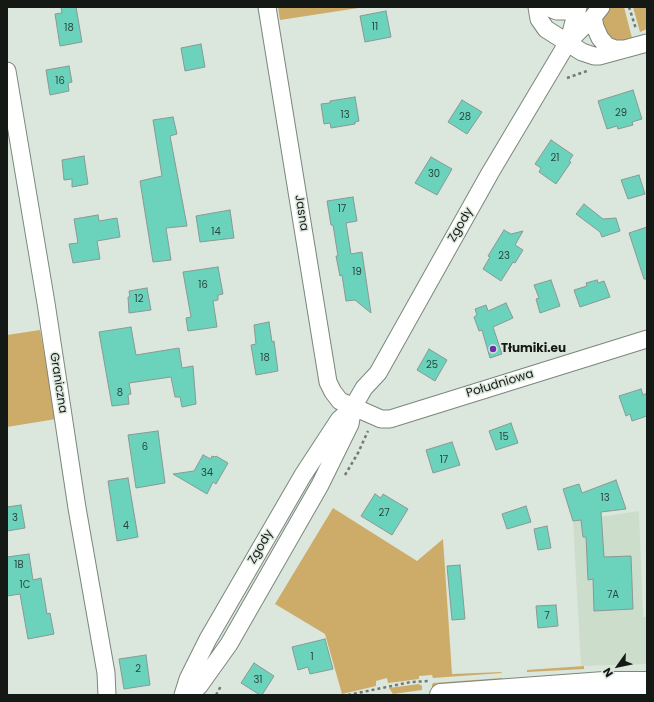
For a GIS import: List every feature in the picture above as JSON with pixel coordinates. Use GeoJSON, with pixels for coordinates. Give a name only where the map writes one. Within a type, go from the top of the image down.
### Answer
{"type":"FeatureCollection","features":[{"type":"Feature","properties":{"kind":"street","name":"Jasna"},"geometry":{"type":"LineString","coordinates":[[267,7],[328,382],[340,401],[353,408]]}},
{"type":"Feature","properties":{"kind":"street"},"geometry":{"type":"LineString","coordinates":[[537,7],[539,19],[546,29],[582,52],[599,56],[639,46]]}},
{"type":"Feature","properties":{"kind":"street"},"geometry":{"type":"LineString","coordinates":[[547,7],[557,11],[567,11],[578,7]]}},
{"type":"Feature","properties":{"kind":"street"},"geometry":{"type":"LineString","coordinates":[[568,42],[578,7]]}},
{"type":"Feature","properties":{"kind":"street"},"geometry":{"type":"LineString","coordinates":[[568,42],[597,12]]}},
{"type":"Feature","properties":{"kind":"street"},"geometry":{"type":"LineString","coordinates":[[597,12],[595,27],[600,38],[607,46],[615,49],[639,46]]}},
{"type":"Feature","properties":{"kind":"street","name":"Zgody"},"geometry":{"type":"LineString","coordinates":[[189,695],[198,686],[229,644],[320,485],[350,424],[353,408],[364,388],[378,373],[490,173],[568,42]]}},
{"type":"Feature","properties":{"kind":"street","name":"Graniczna"},"geometry":{"type":"LineString","coordinates":[[7,71],[47,310],[77,508],[106,673],[107,695]]}},
{"type":"Feature","properties":{"kind":"street","name":"Południowa"},"geometry":{"type":"LineString","coordinates":[[353,408],[382,419],[390,419],[647,339]]}},
{"type":"Feature","properties":{"kind":"street","name":"Zgody"},"geometry":{"type":"LineString","coordinates":[[183,695],[188,679],[208,639],[303,475],[339,420],[353,408]]}},
{"type":"Feature","properties":{"kind":"street"},"geometry":{"type":"LineString","coordinates":[[449,695],[604,683],[647,683]]}},
{"type":"Feature","properties":{"kind":"path"},"geometry":{"type":"LineString","coordinates":[[628,7],[639,46]]}},
{"type":"Feature","properties":{"kind":"path"},"geometry":{"type":"LineString","coordinates":[[565,78],[594,69]]}},
{"type":"Feature","properties":{"kind":"shaded area"},"geometry":{"type":"Polygon","coordinates":[[[278,7],[365,7],[280,20],[278,7]]]}},
{"type":"Feature","properties":{"kind":"shaded area"},"geometry":{"type":"Polygon","coordinates":[[[608,7],[624,7],[632,38],[614,44],[608,39],[601,18],[608,7]]]}},
{"type":"Feature","properties":{"kind":"shaded area"},"geometry":{"type":"Polygon","coordinates":[[[633,7],[647,7],[647,29],[640,32],[633,7]]]}},
{"type":"Feature","properties":{"kind":"shaded area"},"geometry":{"type":"Polygon","coordinates":[[[40,330],[56,419],[7,427],[7,335],[40,330]]]}},
{"type":"Feature","properties":{"kind":"shaded area"},"geometry":{"type":"Polygon","coordinates":[[[333,508],[417,561],[443,539],[452,674],[502,673],[433,678],[432,675],[419,676],[419,679],[388,683],[387,678],[376,681],[376,686],[342,694],[325,634],[275,604],[333,508]]]}},
{"type":"Feature","properties":{"kind":"shaded area"},"geometry":{"type":"Polygon","coordinates":[[[639,511],[643,617],[647,617],[647,664],[581,666],[573,521],[639,511]]]}},
{"type":"Feature","properties":{"kind":"shaded area"},"geometry":{"type":"Polygon","coordinates":[[[584,666],[584,669],[527,672],[527,670],[584,666]]]}},
{"type":"Feature","properties":{"kind":"shaded area"},"geometry":{"type":"Polygon","coordinates":[[[502,678],[500,685],[432,689],[433,683],[502,678]]]}},
{"type":"Feature","properties":{"kind":"shaded area"},"geometry":{"type":"Polygon","coordinates":[[[419,684],[422,686],[422,690],[393,694],[389,688],[419,684]]]}},
{"type":"Feature","properties":{"kind":"building"},"geometry":{"type":"Polygon","coordinates":[[[61,7],[76,7],[82,42],[60,46],[55,14],[62,13],[61,7]]]}},
{"type":"Feature","properties":{"kind":"building"},"geometry":{"type":"Polygon","coordinates":[[[386,11],[391,37],[365,42],[360,16],[386,11]]]}},
{"type":"Feature","properties":{"kind":"building"},"geometry":{"type":"Polygon","coordinates":[[[201,44],[205,67],[185,71],[181,48],[201,44]]]}},
{"type":"Feature","properties":{"kind":"building"},"geometry":{"type":"Polygon","coordinates":[[[69,66],[72,82],[68,83],[69,91],[50,95],[46,70],[69,66]]]}},
{"type":"Feature","properties":{"kind":"building"},"geometry":{"type":"Polygon","coordinates":[[[633,90],[642,119],[632,122],[633,125],[618,129],[617,126],[607,129],[598,101],[633,90]]]}},
{"type":"Feature","properties":{"kind":"building"},"geometry":{"type":"Polygon","coordinates":[[[355,97],[359,121],[355,122],[355,124],[331,128],[330,123],[324,124],[321,104],[355,97]]]}},
{"type":"Feature","properties":{"kind":"building"},"geometry":{"type":"Polygon","coordinates":[[[462,100],[482,112],[467,134],[448,122],[462,100]]]}},
{"type":"Feature","properties":{"kind":"building"},"geometry":{"type":"Polygon","coordinates":[[[173,117],[177,134],[170,136],[187,226],[166,228],[171,260],[153,262],[140,181],[162,176],[153,120],[173,117]]]}},
{"type":"Feature","properties":{"kind":"building"},"geometry":{"type":"Polygon","coordinates":[[[551,140],[573,155],[569,161],[571,162],[556,184],[539,172],[541,168],[535,164],[551,140]]]}},
{"type":"Feature","properties":{"kind":"building"},"geometry":{"type":"Polygon","coordinates":[[[84,156],[88,184],[72,187],[72,179],[64,180],[62,160],[84,156]]]}},
{"type":"Feature","properties":{"kind":"building"},"geometry":{"type":"Polygon","coordinates":[[[431,157],[452,169],[437,195],[415,183],[431,157]]]}},
{"type":"Feature","properties":{"kind":"building"},"geometry":{"type":"Polygon","coordinates":[[[639,175],[645,194],[628,199],[621,180],[639,175]]]}},
{"type":"Feature","properties":{"kind":"building"},"geometry":{"type":"Polygon","coordinates":[[[353,197],[357,221],[346,223],[351,254],[362,252],[371,313],[355,300],[346,301],[342,275],[340,276],[336,256],[338,256],[333,225],[331,225],[327,201],[353,197]]]}},
{"type":"Feature","properties":{"kind":"building"},"geometry":{"type":"Polygon","coordinates":[[[584,204],[603,219],[616,218],[620,231],[602,237],[600,232],[576,214],[584,204]]]}},
{"type":"Feature","properties":{"kind":"building"},"geometry":{"type":"Polygon","coordinates":[[[230,210],[234,238],[200,242],[196,216],[230,210]]]}},
{"type":"Feature","properties":{"kind":"building"},"geometry":{"type":"Polygon","coordinates":[[[98,215],[99,221],[117,218],[120,237],[97,241],[100,259],[73,263],[69,244],[78,243],[74,219],[98,215]]]}},
{"type":"Feature","properties":{"kind":"building"},"geometry":{"type":"Polygon","coordinates":[[[647,227],[647,279],[644,279],[629,233],[647,227]]]}},
{"type":"Feature","properties":{"kind":"building"},"geometry":{"type":"Polygon","coordinates":[[[504,230],[511,234],[523,231],[515,245],[523,250],[515,263],[513,262],[501,281],[483,269],[490,257],[488,256],[504,230]]]}},
{"type":"Feature","properties":{"kind":"building"},"geometry":{"type":"Polygon","coordinates":[[[218,267],[223,294],[218,295],[218,300],[213,301],[217,327],[188,331],[186,318],[191,317],[183,272],[218,267]]]}},
{"type":"Feature","properties":{"kind":"building"},"geometry":{"type":"Polygon","coordinates":[[[551,280],[560,306],[540,313],[536,299],[539,298],[534,285],[551,280]]]}},
{"type":"Feature","properties":{"kind":"building"},"geometry":{"type":"Polygon","coordinates":[[[597,280],[598,283],[604,281],[610,297],[580,307],[574,290],[587,286],[586,283],[597,280]]]}},
{"type":"Feature","properties":{"kind":"building"},"geometry":{"type":"Polygon","coordinates":[[[147,288],[151,310],[129,313],[129,291],[147,288]]]}},
{"type":"Feature","properties":{"kind":"building"},"geometry":{"type":"Polygon","coordinates":[[[506,303],[513,318],[493,327],[502,354],[490,358],[482,330],[479,331],[474,317],[477,315],[475,309],[486,305],[488,311],[506,303]]]}},
{"type":"Feature","properties":{"kind":"building"},"geometry":{"type":"Polygon","coordinates":[[[269,322],[272,342],[274,341],[278,371],[256,375],[251,345],[256,344],[254,325],[269,322]]]}},
{"type":"Feature","properties":{"kind":"building"},"geometry":{"type":"Polygon","coordinates":[[[131,327],[136,355],[179,348],[182,368],[193,366],[196,404],[182,407],[180,397],[175,397],[171,377],[129,383],[131,394],[128,395],[129,404],[112,406],[99,332],[131,327]]]}},
{"type":"Feature","properties":{"kind":"building"},"geometry":{"type":"Polygon","coordinates":[[[429,349],[447,360],[435,381],[417,370],[429,349]]]}},
{"type":"Feature","properties":{"kind":"building"},"geometry":{"type":"Polygon","coordinates":[[[641,389],[643,395],[647,393],[647,416],[632,421],[630,414],[626,416],[619,396],[641,389]]]}},
{"type":"Feature","properties":{"kind":"building"},"geometry":{"type":"Polygon","coordinates":[[[511,423],[518,443],[496,450],[489,431],[511,423]]]}},
{"type":"Feature","properties":{"kind":"building"},"geometry":{"type":"Polygon","coordinates":[[[158,431],[165,483],[136,488],[128,435],[158,431]]]}},
{"type":"Feature","properties":{"kind":"building"},"geometry":{"type":"Polygon","coordinates":[[[452,442],[460,465],[433,473],[426,450],[452,442]]]}},
{"type":"Feature","properties":{"kind":"building"},"geometry":{"type":"Polygon","coordinates":[[[203,455],[211,459],[212,456],[216,456],[228,463],[216,484],[213,482],[207,494],[173,474],[194,471],[203,455]]]}},
{"type":"Feature","properties":{"kind":"building"},"geometry":{"type":"Polygon","coordinates":[[[128,478],[138,537],[117,541],[108,481],[128,478]]]}},
{"type":"Feature","properties":{"kind":"building"},"geometry":{"type":"Polygon","coordinates":[[[616,480],[626,509],[601,512],[604,557],[631,556],[633,609],[594,611],[593,579],[588,580],[586,537],[583,537],[581,520],[573,521],[563,489],[579,484],[582,493],[616,480]]]}},
{"type":"Feature","properties":{"kind":"building"},"geometry":{"type":"Polygon","coordinates":[[[375,494],[381,498],[383,494],[408,509],[392,535],[361,516],[375,494]]]}},
{"type":"Feature","properties":{"kind":"building"},"geometry":{"type":"Polygon","coordinates":[[[21,505],[25,528],[7,531],[7,507],[21,505]]]}},
{"type":"Feature","properties":{"kind":"building"},"geometry":{"type":"Polygon","coordinates":[[[526,506],[531,522],[507,529],[502,514],[526,506]]]}},
{"type":"Feature","properties":{"kind":"building"},"geometry":{"type":"Polygon","coordinates":[[[547,526],[551,548],[538,550],[534,529],[547,526]]]}},
{"type":"Feature","properties":{"kind":"building"},"geometry":{"type":"Polygon","coordinates":[[[29,554],[33,580],[41,578],[47,614],[50,613],[54,634],[28,639],[20,594],[7,596],[7,557],[29,554]]]}},
{"type":"Feature","properties":{"kind":"building"},"geometry":{"type":"Polygon","coordinates":[[[460,565],[465,619],[452,620],[447,566],[460,565]]]}},
{"type":"Feature","properties":{"kind":"building"},"geometry":{"type":"Polygon","coordinates":[[[556,605],[558,626],[538,628],[536,606],[556,605]]]}},
{"type":"Feature","properties":{"kind":"building"},"geometry":{"type":"Polygon","coordinates":[[[325,639],[333,669],[310,674],[308,667],[298,670],[292,647],[325,639]]]}},
{"type":"Feature","properties":{"kind":"building"},"geometry":{"type":"Polygon","coordinates":[[[146,655],[150,685],[124,689],[119,659],[146,655]]]}},
{"type":"Feature","properties":{"kind":"building"},"geometry":{"type":"Polygon","coordinates":[[[254,663],[274,676],[262,695],[241,683],[254,663]]]}},
{"type":"Feature","properties":{"kind":"place","name":"Tłumiki.eu"},"geometry":{"type":"Point","coordinates":[493,349]}}]}
